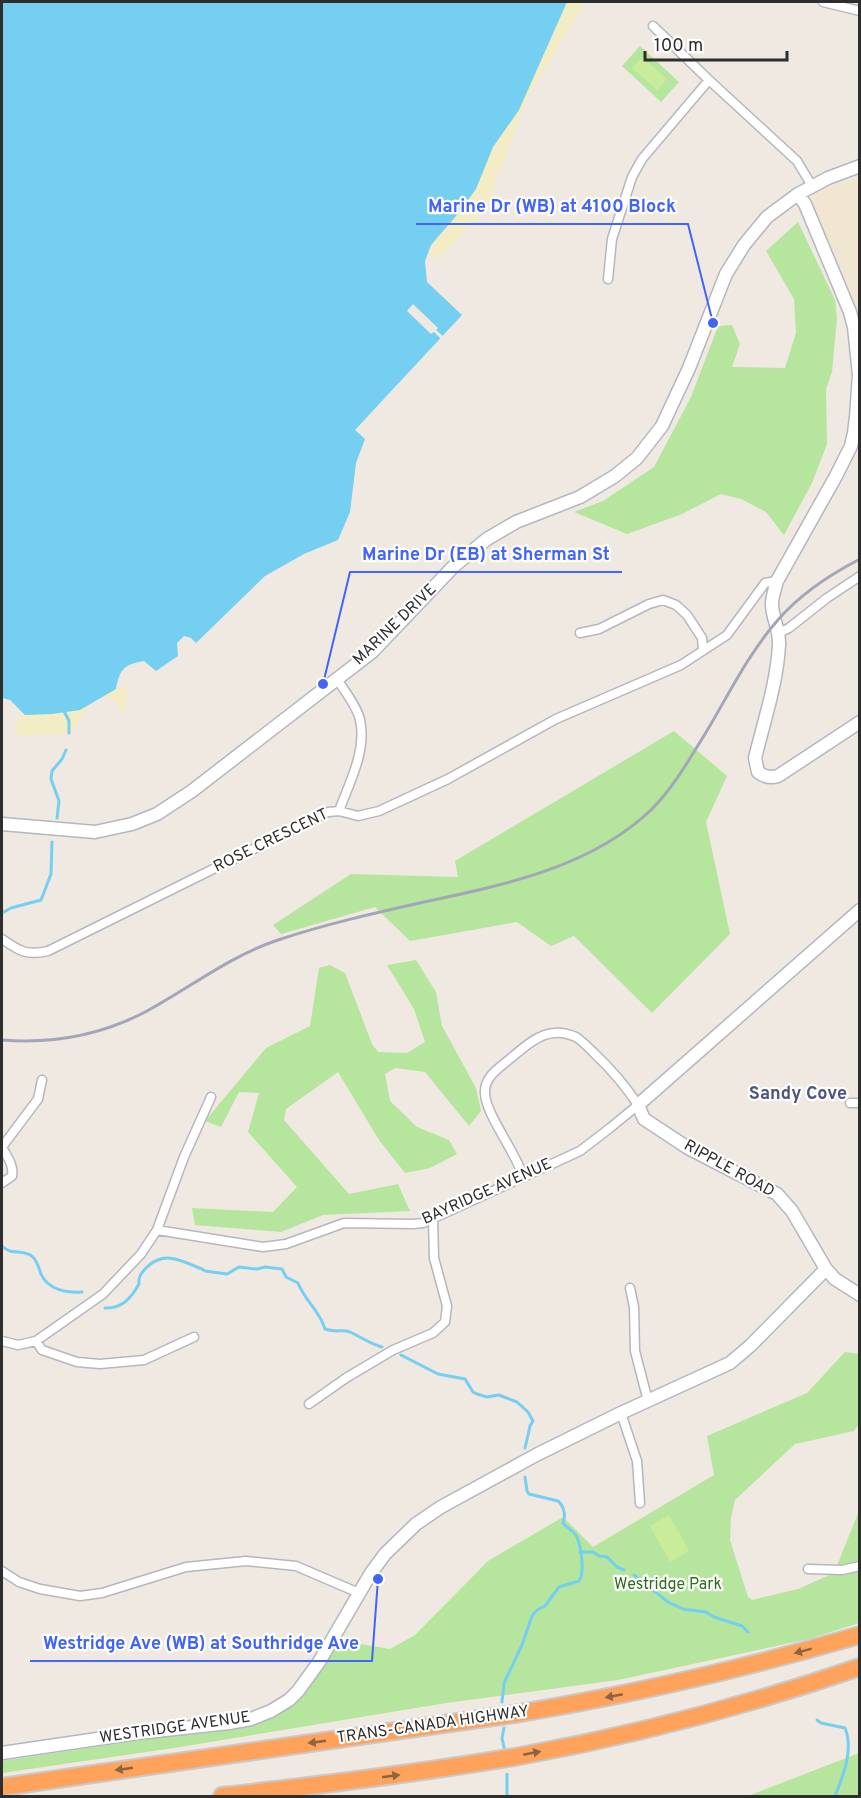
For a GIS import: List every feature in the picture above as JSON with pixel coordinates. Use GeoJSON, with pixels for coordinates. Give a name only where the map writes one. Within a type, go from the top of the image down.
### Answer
{"type":"FeatureCollection","features":[{"type":"Feature","properties":{"kind":"highway","name":"TRANS-CANADA HIGHWAY"},"geometry":{"type":"LineString","coordinates":[[2,1786],[479,1719],[584,1702],[700,1678],[860,1635]]}},
{"type":"Feature","properties":{"kind":"highway"},"geometry":{"type":"LineString","coordinates":[[222,1797],[434,1770],[563,1747],[639,1731],[716,1711],[860,1668]]}},
{"type":"Feature","properties":{"kind":"street"},"geometry":{"type":"LineString","coordinates":[[823,2],[860,11]]}},
{"type":"Feature","properties":{"kind":"street"},"geometry":{"type":"LineString","coordinates":[[652,26],[797,161],[812,186]]}},
{"type":"Feature","properties":{"kind":"street"},"geometry":{"type":"LineString","coordinates":[[608,279],[612,239],[632,177],[642,159],[709,80]]}},
{"type":"Feature","properties":{"kind":"street","name":"MARINE DRIVE"},"geometry":{"type":"LineString","coordinates":[[2,824],[95,832],[132,825],[175,804],[372,652],[454,566],[488,539],[516,522],[580,496],[615,476],[637,458],[662,426],[689,368],[726,274],[744,245],[767,218],[798,194],[860,166]]}},
{"type":"Feature","properties":{"kind":"street"},"geometry":{"type":"LineString","coordinates":[[798,194],[805,204],[850,312],[857,342],[859,375],[854,433],[850,446],[836,476],[777,581],[772,606],[779,633],[776,674],[755,758],[758,772],[767,777],[778,776],[860,722]]}},
{"type":"Feature","properties":{"kind":"street"},"geometry":{"type":"LineString","coordinates":[[779,633],[789,628],[827,597],[860,576]]}},
{"type":"Feature","properties":{"kind":"street","name":"ROSE CRESCENT"},"geometry":{"type":"LineString","coordinates":[[2,939],[16,949],[27,953],[37,954],[48,951],[328,812],[339,811],[358,816],[379,811],[448,779],[556,719],[681,665],[727,635],[765,583],[777,581]]}},
{"type":"Feature","properties":{"kind":"street"},"geometry":{"type":"LineString","coordinates":[[580,633],[599,629],[649,604],[663,600],[676,604],[687,615],[702,638],[703,649]]}},
{"type":"Feature","properties":{"kind":"street"},"geometry":{"type":"LineString","coordinates":[[337,679],[360,719],[362,737],[357,764],[339,811]]}},
{"type":"Feature","properties":{"kind":"street","name":"BAYRIDGE AVENUE"},"geometry":{"type":"LineString","coordinates":[[157,1230],[274,1247],[344,1223],[413,1224],[433,1219],[580,1151],[638,1104],[860,910]]}},
{"type":"Feature","properties":{"kind":"street"},"geometry":{"type":"LineString","coordinates":[[523,1176],[517,1158],[486,1105],[485,1089],[488,1079],[497,1070],[534,1041],[555,1032],[578,1038],[609,1067],[638,1104]]}},
{"type":"Feature","properties":{"kind":"street"},"geometry":{"type":"LineString","coordinates":[[2,1183],[12,1176],[13,1171],[2,1147],[38,1099],[42,1080]]}},
{"type":"Feature","properties":{"kind":"street"},"geometry":{"type":"LineString","coordinates":[[2,1341],[18,1346],[36,1341],[103,1294],[141,1254],[157,1230],[184,1157],[211,1097]]}},
{"type":"Feature","properties":{"kind":"street","name":"RIPPLE ROAD"},"geometry":{"type":"LineString","coordinates":[[638,1104],[644,1119],[688,1148],[777,1194],[792,1211],[826,1269],[835,1279],[860,1294]]}},
{"type":"Feature","properties":{"kind":"street"},"geometry":{"type":"LineString","coordinates":[[309,1404],[346,1378],[393,1350],[434,1333],[445,1322],[447,1306],[434,1258],[433,1219]]}},
{"type":"Feature","properties":{"kind":"street","name":"WESTRIDGE AVENUE"},"geometry":{"type":"LineString","coordinates":[[2,1753],[138,1733],[230,1723],[261,1716],[289,1700],[319,1662],[359,1593],[385,1554],[399,1539],[441,1507],[536,1455],[730,1363],[750,1346],[826,1269]]}},
{"type":"Feature","properties":{"kind":"street"},"geometry":{"type":"LineString","coordinates":[[630,1288],[634,1307],[635,1351],[648,1401]]}},
{"type":"Feature","properties":{"kind":"street"},"geometry":{"type":"LineString","coordinates":[[36,1341],[42,1350],[77,1362],[100,1364],[144,1360],[194,1337]]}},
{"type":"Feature","properties":{"kind":"street"},"geometry":{"type":"LineString","coordinates":[[621,1413],[637,1461],[640,1503]]}},
{"type":"Feature","properties":{"kind":"street"},"geometry":{"type":"LineString","coordinates":[[2,1571],[19,1582],[40,1589],[80,1596],[102,1593],[186,1567],[246,1561],[296,1566],[359,1593]]}},
{"type":"Feature","properties":{"kind":"street"},"geometry":{"type":"LineString","coordinates":[[808,1569],[842,1569],[860,1566]]}},
{"type":"Feature","properties":{"kind":"shaded area"},"geometry":{"type":"Polygon","coordinates":[[[859,178],[859,315],[813,201],[814,195],[824,189],[859,178]]]}},
{"type":"Feature","properties":{"kind":"green space"},"geometry":{"type":"Polygon","coordinates":[[[640,46],[679,82],[661,102],[622,66],[640,46]]]}},
{"type":"Feature","properties":{"kind":"green space"},"geometry":{"type":"Polygon","coordinates":[[[642,57],[667,79],[657,90],[632,68],[642,57]]]}},
{"type":"Feature","properties":{"kind":"green space"},"geometry":{"type":"Polygon","coordinates":[[[798,222],[835,300],[837,318],[832,372],[826,389],[827,444],[812,483],[784,535],[766,512],[741,499],[721,494],[682,514],[627,534],[574,512],[603,501],[654,467],[691,397],[718,326],[732,325],[740,344],[732,367],[785,368],[796,333],[794,299],[766,251],[798,222]]]}},
{"type":"Feature","properties":{"kind":"green space"},"geometry":{"type":"Polygon","coordinates":[[[674,731],[727,776],[706,822],[730,934],[652,1013],[574,936],[551,946],[517,922],[410,941],[375,907],[281,934],[273,925],[351,874],[458,877],[455,861],[674,731]]]}},
{"type":"Feature","properties":{"kind":"green space"},"geometry":{"type":"Polygon","coordinates":[[[416,960],[436,992],[442,1026],[476,1088],[481,1111],[469,1126],[425,1072],[395,1068],[385,1074],[390,1101],[417,1127],[449,1140],[457,1154],[430,1168],[405,1173],[379,1140],[338,1072],[286,1109],[284,1120],[349,1194],[398,1184],[410,1211],[323,1215],[281,1232],[195,1225],[192,1208],[273,1212],[297,1187],[248,1132],[259,1093],[239,1092],[221,1127],[205,1121],[266,1048],[310,1026],[319,968],[330,965],[345,973],[372,1044],[378,1052],[407,1053],[425,1042],[414,1009],[387,965],[416,960]]]}},
{"type":"Feature","properties":{"kind":"green space","name":"Westridge Park"},"geometry":{"type":"Polygon","coordinates":[[[845,1352],[859,1354],[859,1424],[854,1431],[795,1444],[735,1500],[730,1540],[748,1597],[752,1600],[798,1589],[834,1573],[859,1511],[859,1623],[809,1639],[618,1680],[446,1703],[174,1748],[2,1773],[2,1761],[215,1729],[276,1711],[337,1640],[390,1649],[415,1635],[488,1561],[563,1517],[593,1547],[714,1475],[707,1436],[807,1393],[845,1352]]]}},
{"type":"Feature","properties":{"kind":"green space"},"geometry":{"type":"Polygon","coordinates":[[[669,1515],[689,1551],[670,1562],[650,1526],[669,1515]]]}},
{"type":"Feature","properties":{"kind":"green space"},"geometry":{"type":"Polygon","coordinates":[[[859,1753],[859,1796],[748,1796],[859,1753]]]}},
{"type":"Feature","properties":{"kind":"sand"},"geometry":{"type":"Polygon","coordinates":[[[523,2],[585,2],[529,95],[485,211],[437,259],[431,255],[421,241],[523,2]]]}},
{"type":"Feature","properties":{"kind":"sand"},"geometry":{"type":"Polygon","coordinates":[[[127,683],[126,710],[122,714],[109,696],[99,695],[120,688],[127,683]]]}},
{"type":"Feature","properties":{"kind":"sand"},"geometry":{"type":"Polygon","coordinates":[[[90,698],[88,707],[72,733],[20,736],[15,732],[22,712],[90,698]]]}},
{"type":"Feature","properties":{"kind":"water"},"geometry":{"type":"Polygon","coordinates":[[[2,2],[567,2],[519,110],[493,147],[476,189],[431,245],[425,261],[427,282],[462,315],[355,430],[365,439],[356,463],[350,512],[338,540],[304,554],[265,576],[196,643],[184,636],[177,643],[178,656],[156,671],[144,661],[127,666],[119,676],[116,689],[80,710],[52,714],[25,715],[10,700],[2,698],[2,2]]]}},
{"type":"Feature","properties":{"kind":"pier"},"geometry":{"type":"Polygon","coordinates":[[[413,304],[438,328],[436,330],[444,337],[442,340],[434,332],[431,334],[407,311],[413,304]]]}},
{"type":"Feature","properties":{"kind":"waterway"},"geometry":{"type":"LineString","coordinates":[[63,709],[69,721],[69,733]]}},
{"type":"Feature","properties":{"kind":"waterway"},"geometry":{"type":"LineString","coordinates":[[57,818],[59,801],[51,779],[52,771],[66,750]]}},
{"type":"Feature","properties":{"kind":"waterway"},"geometry":{"type":"LineString","coordinates":[[2,913],[11,908],[41,900],[51,874],[52,842]]}},
{"type":"Feature","properties":{"kind":"waterway"},"geometry":{"type":"LineString","coordinates":[[2,1246],[10,1251],[25,1253],[33,1257],[44,1279],[53,1287],[64,1291],[82,1292]]}},
{"type":"Feature","properties":{"kind":"waterway"},"geometry":{"type":"LineString","coordinates":[[105,1308],[116,1307],[125,1302],[139,1284],[143,1271],[160,1259],[174,1259],[205,1271],[227,1274],[239,1267],[282,1269],[286,1277],[298,1283],[325,1329],[350,1332],[382,1347]]}},
{"type":"Feature","properties":{"kind":"waterway"},"geometry":{"type":"LineString","coordinates":[[401,1355],[438,1374],[465,1379],[473,1392],[477,1394],[487,1397],[499,1395],[517,1402],[528,1412],[533,1421],[525,1448]]}},
{"type":"Feature","properties":{"kind":"waterway"},"geometry":{"type":"LineString","coordinates":[[502,1702],[504,1683],[522,1645],[532,1616],[545,1606],[559,1587],[579,1581],[582,1572],[582,1559],[577,1537],[563,1523],[562,1506],[558,1501],[529,1494],[525,1477]]}},
{"type":"Feature","properties":{"kind":"waterway"},"geometry":{"type":"LineString","coordinates":[[580,1552],[593,1552],[607,1557],[617,1567],[624,1570]]}},
{"type":"Feature","properties":{"kind":"waterway"},"geometry":{"type":"LineString","coordinates":[[634,1575],[668,1602],[683,1609],[706,1612],[742,1626],[748,1632]]}},
{"type":"Feature","properties":{"kind":"waterway"},"geometry":{"type":"LineString","coordinates":[[817,1720],[845,1728],[847,1736],[848,1754],[835,1796]]}},
{"type":"Feature","properties":{"kind":"waterway"},"geometry":{"type":"LineString","coordinates":[[504,1728],[502,1738],[505,1752]]}},
{"type":"Feature","properties":{"kind":"waterway"},"geometry":{"type":"LineString","coordinates":[[507,1774],[507,1796]]}},
{"type":"Feature","properties":{"kind":"railway"},"geometry":{"type":"LineString","coordinates":[[2,1040],[39,1041],[95,1032],[147,1011],[243,954],[278,940],[351,919],[514,881],[573,860],[601,846],[627,830],[651,810],[666,792],[693,754],[748,661],[777,621],[795,602],[816,586],[860,559]]}},
{"type":"Feature","properties":{"kind":"place","name":"Marine Dr (WB) at 4100 Block"},"geometry":{"type":"Point","coordinates":[713,323]}},
{"type":"Feature","properties":{"kind":"place","name":"Marine Dr (EB) at Sherman St"},"geometry":{"type":"Point","coordinates":[323,684]}},
{"type":"Feature","properties":{"kind":"place","name":"Westridge Ave (WB) at Southridge Ave"},"geometry":{"type":"Point","coordinates":[378,1579]}},
{"type":"Feature","properties":{"kind":"district","name":"Sandy Cove"},"geometry":{"type":"Point","coordinates":[798,1094]}}]}
